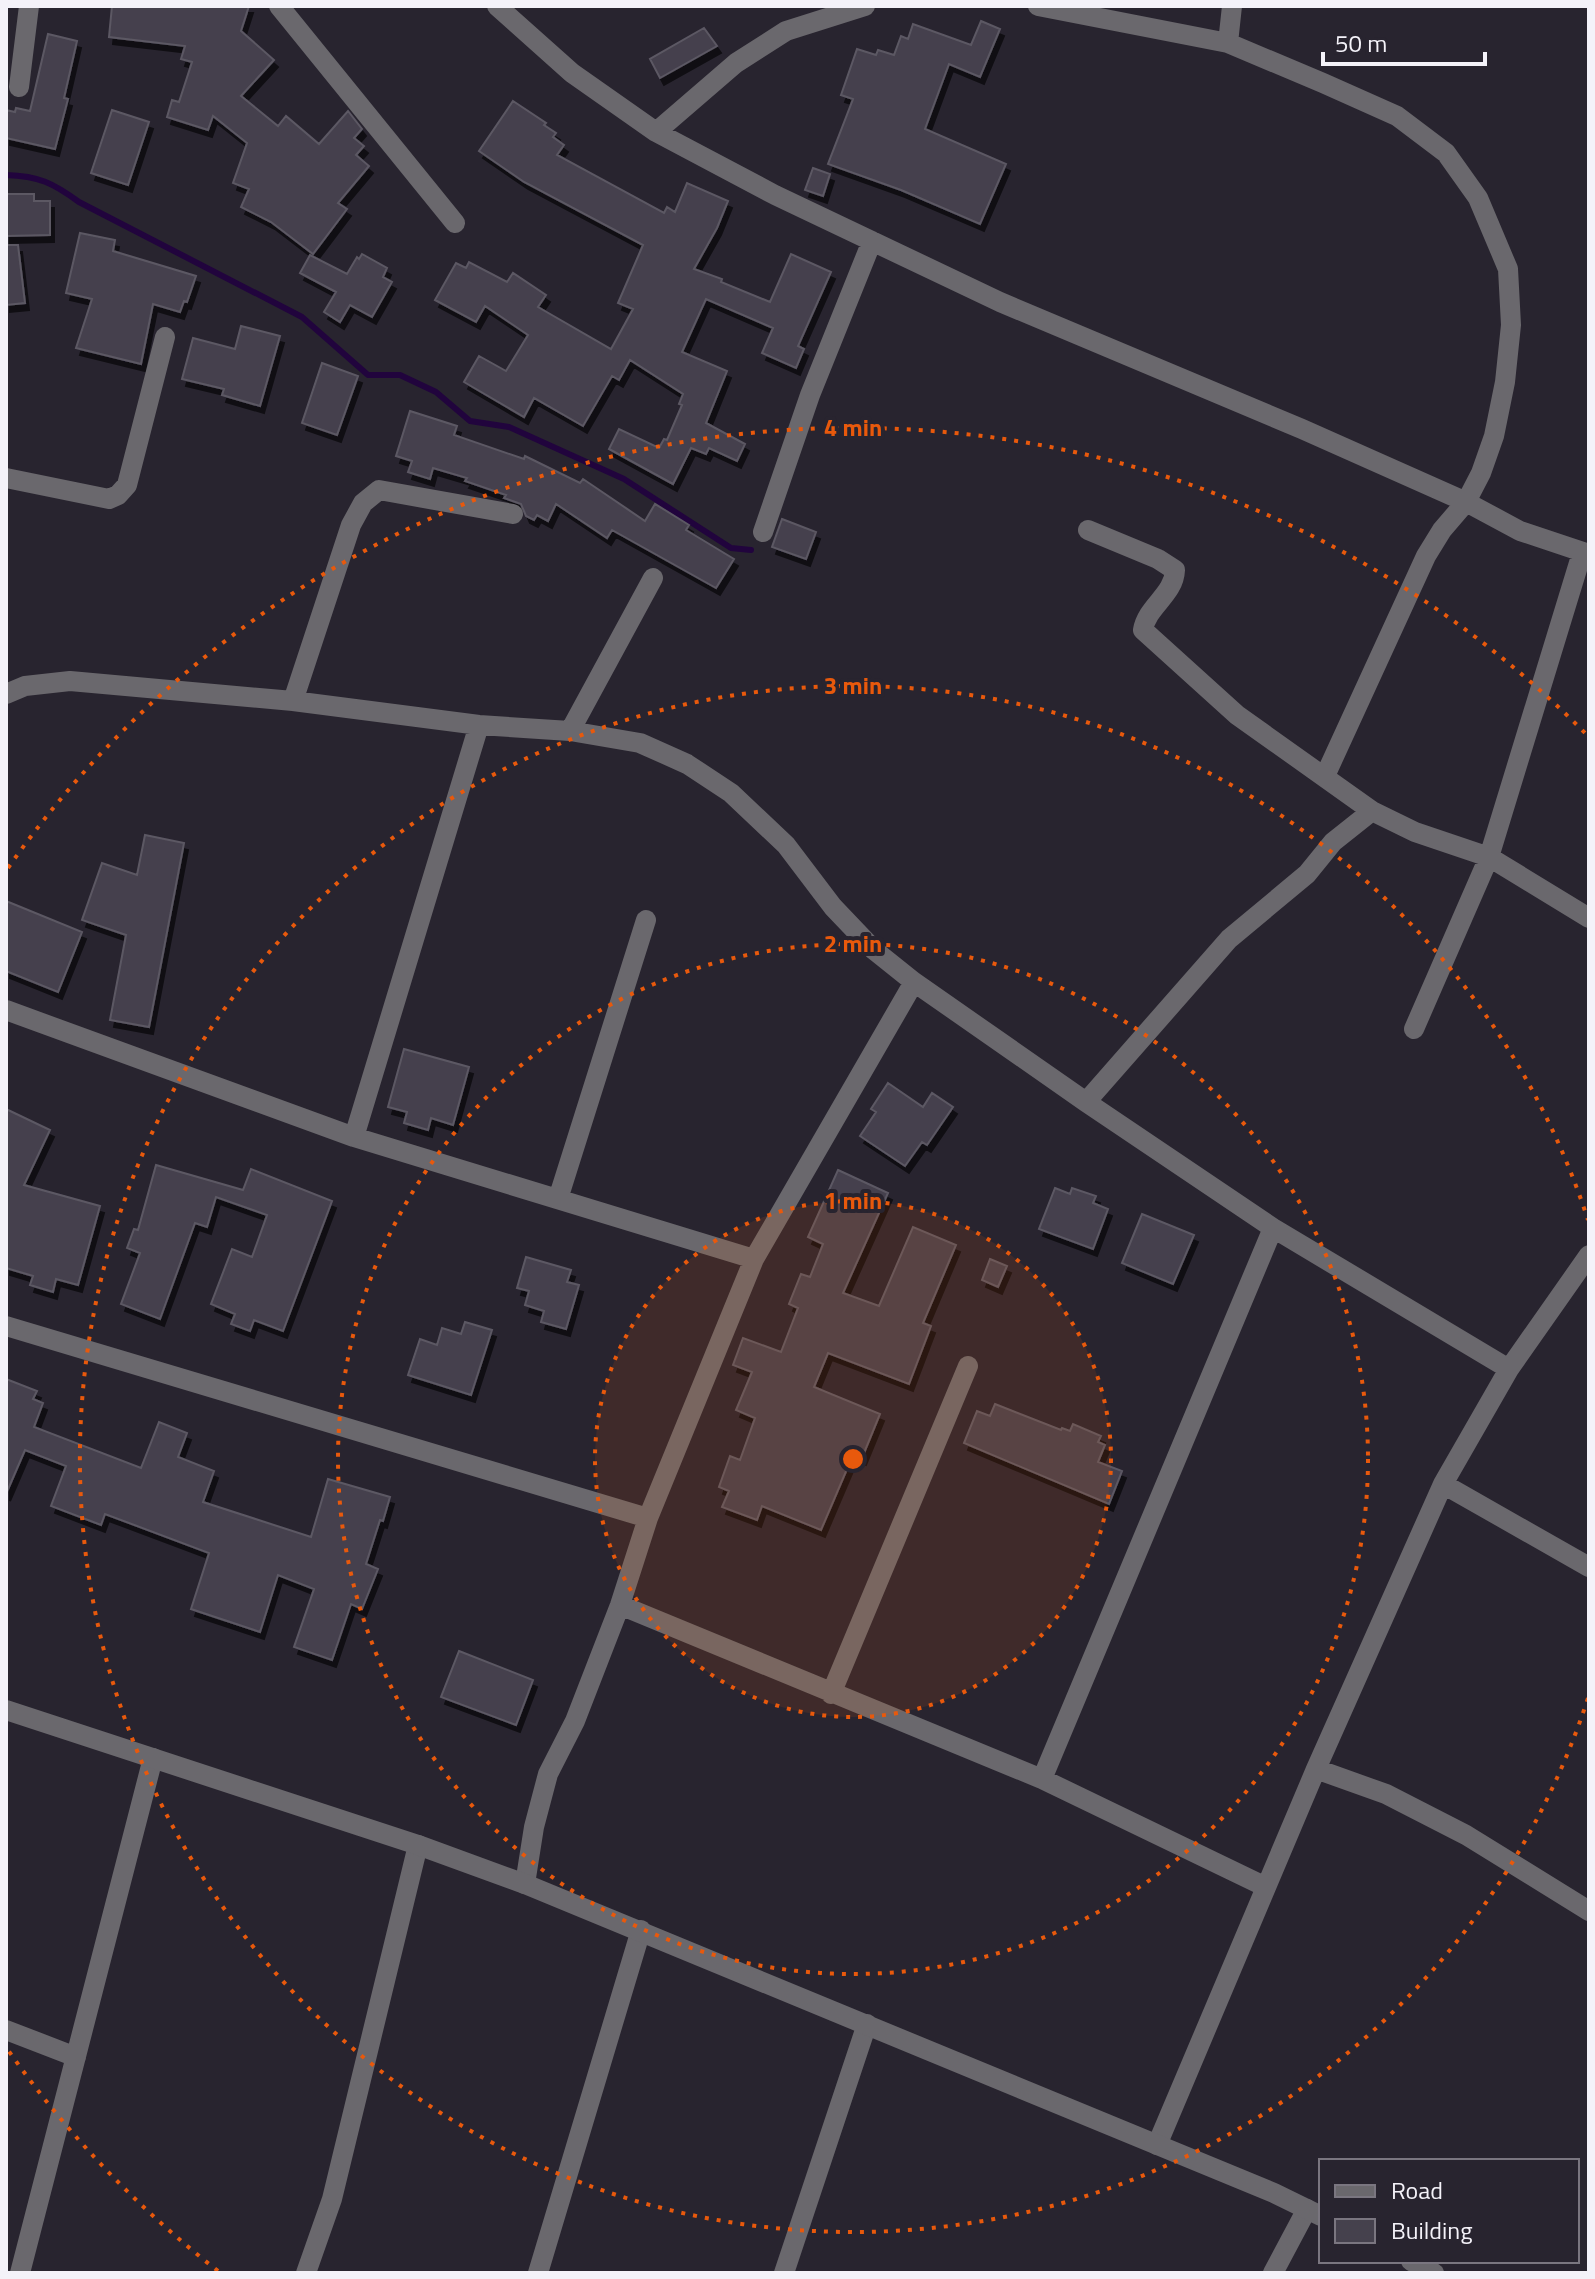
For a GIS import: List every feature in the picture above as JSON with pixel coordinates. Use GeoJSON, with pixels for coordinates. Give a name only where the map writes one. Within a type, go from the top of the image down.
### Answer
{"type":"FeatureCollection","features":[{"type":"Feature","properties":{"kind":"street"},"geometry":{"type":"LineString","coordinates":[[19,87],[29,6]]}},
{"type":"Feature","properties":{"kind":"street"},"geometry":{"type":"LineString","coordinates":[[279,6],[455,223]]}},
{"type":"Feature","properties":{"kind":"street"},"geometry":{"type":"LineString","coordinates":[[497,6],[572,73],[656,132],[775,195],[1000,302],[1302,429],[1466,502],[1520,531],[1586,553],[1489,857],[1414,1029]]}},
{"type":"Feature","properties":{"kind":"street"},"geometry":{"type":"LineString","coordinates":[[656,132],[736,63],[786,31],[865,6]]}},
{"type":"Feature","properties":{"kind":"street"},"geometry":{"type":"LineString","coordinates":[[1038,6],[1228,43],[1397,116],[1446,153],[1478,198],[1508,269],[1511,325],[1505,382],[1494,436],[1481,473],[1466,502],[1442,530],[1426,556],[1325,776]]}},
{"type":"Feature","properties":{"kind":"street"},"geometry":{"type":"LineString","coordinates":[[1228,43],[1232,6]]}},
{"type":"Feature","properties":{"kind":"street"},"geometry":{"type":"LineString","coordinates":[[763,532],[810,395],[872,241]]}},
{"type":"Feature","properties":{"kind":"street"},"geometry":{"type":"LineString","coordinates":[[6,478],[109,499],[118,495],[127,485],[165,337]]}},
{"type":"Feature","properties":{"kind":"street"},"geometry":{"type":"LineString","coordinates":[[293,701],[351,525],[363,503],[379,490],[513,514]]}},
{"type":"Feature","properties":{"kind":"street"},"geometry":{"type":"LineString","coordinates":[[1088,530],[1158,559],[1175,570],[1175,582],[1145,618],[1143,630],[1237,715],[1372,811],[1415,832],[1489,857],[1589,918]]}},
{"type":"Feature","properties":{"kind":"street"},"geometry":{"type":"LineString","coordinates":[[570,731],[653,578]]}},
{"type":"Feature","properties":{"kind":"street"},"geometry":{"type":"LineString","coordinates":[[6,694],[25,686],[70,681],[293,701],[479,725],[570,731],[640,743],[687,764],[731,793],[786,845],[833,907],[874,950],[914,982],[1273,1228],[1509,1369]]}},
{"type":"Feature","properties":{"kind":"street"},"geometry":{"type":"LineString","coordinates":[[354,1137],[479,725]]}},
{"type":"Feature","properties":{"kind":"street"},"geometry":{"type":"LineString","coordinates":[[1086,1102],[1229,939],[1307,874],[1333,842],[1372,811]]}},
{"type":"Feature","properties":{"kind":"street"},"geometry":{"type":"LineString","coordinates":[[558,1199],[646,920]]}},
{"type":"Feature","properties":{"kind":"street"},"geometry":{"type":"LineString","coordinates":[[525,1884],[534,1827],[548,1774],[575,1721],[620,1605],[648,1518],[754,1259],[914,982]]}},
{"type":"Feature","properties":{"kind":"street"},"geometry":{"type":"LineString","coordinates":[[6,1010],[354,1137],[754,1259]]}},
{"type":"Feature","properties":{"kind":"street"},"geometry":{"type":"LineString","coordinates":[[1042,1779],[1273,1228]]}},
{"type":"Feature","properties":{"kind":"street"},"geometry":{"type":"LineString","coordinates":[[1157,2145],[1316,1769],[1443,1484],[1509,1369],[1589,1255]]}},
{"type":"Feature","properties":{"kind":"street"},"geometry":{"type":"LineString","coordinates":[[6,1326],[648,1518]]}},
{"type":"Feature","properties":{"kind":"street"},"geometry":{"type":"LineString","coordinates":[[831,1694],[968,1366]]}},
{"type":"Feature","properties":{"kind":"street"},"geometry":{"type":"LineString","coordinates":[[1443,1484],[1589,1567]]}},
{"type":"Feature","properties":{"kind":"street"},"geometry":{"type":"LineString","coordinates":[[620,1605],[1042,1779],[1266,1887]]}},
{"type":"Feature","properties":{"kind":"street"},"geometry":{"type":"LineString","coordinates":[[6,1710],[418,1845],[525,1884],[1274,2193],[1314,2212],[1273,2273]]}},
{"type":"Feature","properties":{"kind":"street"},"geometry":{"type":"LineString","coordinates":[[20,2273],[153,1758]]}},
{"type":"Feature","properties":{"kind":"street"},"geometry":{"type":"LineString","coordinates":[[1316,1769],[1386,1794],[1466,1835],[1589,1911]]}},
{"type":"Feature","properties":{"kind":"street"},"geometry":{"type":"LineString","coordinates":[[306,2273],[332,2199],[418,1845]]}},
{"type":"Feature","properties":{"kind":"street"},"geometry":{"type":"LineString","coordinates":[[538,2273],[641,1930]]}},
{"type":"Feature","properties":{"kind":"street"},"geometry":{"type":"LineString","coordinates":[[784,2273],[867,2024]]}},
{"type":"Feature","properties":{"kind":"street"},"geometry":{"type":"LineString","coordinates":[[6,2030],[76,2057]]}},
{"type":"Feature","properties":{"kind":"street"},"geometry":{"type":"LineString","coordinates":[[1415,2263],[1434,2273]]}},
{"type":"Feature","properties":{"kind":"building"},"geometry":{"type":"Polygon","coordinates":[[[112,6],[249,6],[241,31],[274,60],[241,96],[278,126],[286,116],[319,144],[348,111],[362,129],[354,138],[364,146],[356,155],[369,166],[338,203],[347,209],[313,254],[271,222],[241,207],[249,189],[233,183],[247,143],[213,116],[208,130],[167,117],[172,100],[179,102],[192,62],[181,59],[185,46],[109,37],[112,6]]]}},
{"type":"Feature","properties":{"kind":"building"},"geometry":{"type":"Polygon","coordinates":[[[981,21],[1000,29],[980,77],[949,64],[925,129],[1006,164],[980,224],[901,190],[828,164],[853,99],[841,95],[857,49],[876,55],[878,50],[894,55],[901,36],[908,39],[913,24],[971,45],[981,21]]]}},
{"type":"Feature","properties":{"kind":"building"},"geometry":{"type":"Polygon","coordinates":[[[704,28],[717,46],[660,78],[650,59],[704,28]]]}},
{"type":"Feature","properties":{"kind":"building"},"geometry":{"type":"Polygon","coordinates":[[[48,34],[77,41],[64,98],[68,99],[55,149],[6,138],[6,110],[15,112],[16,108],[30,111],[48,34]]]}},
{"type":"Feature","properties":{"kind":"building"},"geometry":{"type":"Polygon","coordinates":[[[513,101],[556,133],[553,137],[564,145],[557,155],[664,213],[667,207],[675,212],[687,183],[728,201],[694,269],[770,302],[791,254],[831,272],[798,346],[804,349],[796,368],[762,353],[773,328],[706,299],[682,352],[727,371],[706,423],[745,444],[737,461],[709,448],[706,454],[691,448],[673,484],[609,449],[619,429],[659,448],[664,439],[667,440],[682,405],[679,404],[683,394],[630,360],[619,380],[612,376],[583,426],[534,398],[524,417],[464,382],[479,356],[506,371],[528,335],[485,306],[476,322],[435,300],[456,263],[466,268],[469,262],[507,282],[513,273],[546,295],[538,307],[611,349],[633,309],[618,303],[643,245],[524,182],[479,151],[513,101]]]}},
{"type":"Feature","properties":{"kind":"building"},"geometry":{"type":"Polygon","coordinates":[[[112,110],[149,122],[128,185],[91,173],[112,110]]]}},
{"type":"Feature","properties":{"kind":"building"},"geometry":{"type":"Polygon","coordinates":[[[813,168],[830,174],[823,196],[805,190],[813,168]]]}},
{"type":"Feature","properties":{"kind":"building"},"geometry":{"type":"Polygon","coordinates":[[[6,194],[34,194],[34,201],[50,201],[50,235],[6,236],[6,194]]]}},
{"type":"Feature","properties":{"kind":"building"},"geometry":{"type":"Polygon","coordinates":[[[80,233],[115,240],[113,251],[196,276],[180,312],[153,304],[141,364],[76,348],[92,299],[66,293],[80,233]]]}},
{"type":"Feature","properties":{"kind":"building"},"geometry":{"type":"Polygon","coordinates":[[[6,245],[18,245],[25,303],[6,305],[6,245]]]}},
{"type":"Feature","properties":{"kind":"building"},"geometry":{"type":"Polygon","coordinates":[[[362,254],[387,268],[383,277],[392,282],[372,317],[350,305],[340,322],[324,312],[336,292],[300,273],[310,255],[347,274],[362,254]]]}},
{"type":"Feature","properties":{"kind":"building"},"geometry":{"type":"Polygon","coordinates":[[[241,326],[280,336],[260,406],[222,395],[224,389],[182,379],[193,338],[235,349],[241,326]]]}},
{"type":"Feature","properties":{"kind":"building"},"geometry":{"type":"Polygon","coordinates":[[[322,363],[358,376],[337,435],[302,423],[322,363]]]}},
{"type":"Feature","properties":{"kind":"building"},"geometry":{"type":"Polygon","coordinates":[[[410,411],[457,426],[454,435],[524,459],[525,456],[580,483],[583,479],[645,521],[655,504],[689,525],[686,530],[734,559],[716,588],[612,530],[607,538],[556,504],[548,521],[537,515],[534,520],[526,516],[521,504],[504,498],[506,495],[465,481],[467,478],[433,468],[430,479],[408,472],[412,461],[396,456],[410,411]]]}},
{"type":"Feature","properties":{"kind":"building"},"geometry":{"type":"Polygon","coordinates":[[[782,519],[816,532],[806,559],[772,547],[782,519]]]}},
{"type":"Feature","properties":{"kind":"building"},"geometry":{"type":"Polygon","coordinates":[[[145,835],[184,843],[149,1027],[110,1020],[126,935],[82,920],[102,863],[137,875],[145,835]]]}},
{"type":"Feature","properties":{"kind":"building"},"geometry":{"type":"Polygon","coordinates":[[[6,901],[82,932],[58,992],[6,971],[6,901]]]}},
{"type":"Feature","properties":{"kind":"building"},"geometry":{"type":"Polygon","coordinates":[[[404,1049],[469,1067],[453,1125],[431,1118],[428,1130],[404,1123],[407,1112],[388,1107],[404,1049]]]}},
{"type":"Feature","properties":{"kind":"building"},"geometry":{"type":"Polygon","coordinates":[[[888,1083],[923,1107],[932,1093],[953,1107],[927,1145],[922,1142],[905,1166],[860,1136],[876,1112],[871,1109],[888,1083]]]}},
{"type":"Feature","properties":{"kind":"building"},"geometry":{"type":"Polygon","coordinates":[[[6,1109],[50,1130],[24,1185],[100,1206],[78,1285],[56,1279],[53,1292],[30,1285],[33,1276],[6,1268],[6,1109]]]}},
{"type":"Feature","properties":{"kind":"building"},"geometry":{"type":"Polygon","coordinates":[[[156,1165],[243,1190],[251,1169],[332,1201],[283,1331],[254,1320],[250,1331],[231,1324],[235,1314],[211,1304],[232,1249],[252,1257],[267,1215],[216,1197],[207,1227],[195,1223],[160,1319],[121,1304],[140,1253],[127,1248],[134,1229],[138,1230],[156,1165]]]}},
{"type":"Feature","properties":{"kind":"building"},"geometry":{"type":"Polygon","coordinates":[[[838,1170],[888,1193],[843,1293],[879,1306],[913,1227],[956,1245],[923,1323],[931,1326],[909,1384],[828,1353],[814,1387],[880,1414],[862,1458],[853,1455],[821,1530],[762,1506],[757,1520],[722,1507],[729,1491],[719,1487],[730,1456],[740,1460],[755,1418],[736,1410],[752,1372],[733,1365],[743,1338],[781,1352],[798,1308],[789,1304],[801,1274],[810,1277],[823,1244],[808,1237],[838,1170]]]}},
{"type":"Feature","properties":{"kind":"building"},"geometry":{"type":"Polygon","coordinates":[[[1055,1188],[1070,1194],[1072,1188],[1096,1196],[1093,1203],[1108,1209],[1093,1249],[1039,1229],[1055,1188]]]}},
{"type":"Feature","properties":{"kind":"building"},"geometry":{"type":"Polygon","coordinates":[[[1142,1214],[1194,1235],[1173,1284],[1122,1263],[1142,1214]]]}},
{"type":"Feature","properties":{"kind":"building"},"geometry":{"type":"Polygon","coordinates":[[[526,1257],[571,1270],[567,1282],[579,1285],[566,1329],[541,1322],[544,1311],[525,1305],[529,1291],[517,1288],[526,1257]]]}},
{"type":"Feature","properties":{"kind":"building"},"geometry":{"type":"Polygon","coordinates":[[[990,1259],[1007,1266],[998,1287],[982,1280],[990,1259]]]}},
{"type":"Feature","properties":{"kind":"building"},"geometry":{"type":"Polygon","coordinates":[[[465,1322],[492,1330],[471,1395],[408,1375],[420,1339],[437,1345],[442,1328],[461,1334],[465,1322]]]}},
{"type":"Feature","properties":{"kind":"building"},"geometry":{"type":"Polygon","coordinates":[[[6,1379],[37,1391],[33,1399],[43,1403],[34,1427],[141,1468],[159,1422],[187,1433],[178,1457],[214,1471],[203,1502],[311,1537],[328,1479],[390,1497],[366,1564],[378,1569],[362,1609],[351,1604],[332,1660],[294,1647],[314,1589],[278,1575],[260,1632],[191,1609],[209,1553],[105,1514],[101,1525],[51,1506],[66,1466],[25,1450],[6,1494],[6,1379]]]}},
{"type":"Feature","properties":{"kind":"building"},"geometry":{"type":"Polygon","coordinates":[[[995,1404],[1061,1430],[1070,1431],[1073,1424],[1101,1436],[1098,1442],[1105,1445],[1098,1462],[1122,1471],[1109,1504],[964,1443],[977,1411],[990,1416],[995,1404]]]}},
{"type":"Feature","properties":{"kind":"building"},"geometry":{"type":"Polygon","coordinates":[[[459,1651],[533,1680],[516,1725],[441,1697],[459,1651]]]}},
{"type":"Feature","properties":{"kind":"waterway"},"geometry":{"type":"LineString","coordinates":[[6,175],[28,177],[53,185],[79,202],[302,317],[368,375],[400,375],[436,392],[470,421],[509,427],[624,479],[731,548],[751,550]]}}]}
